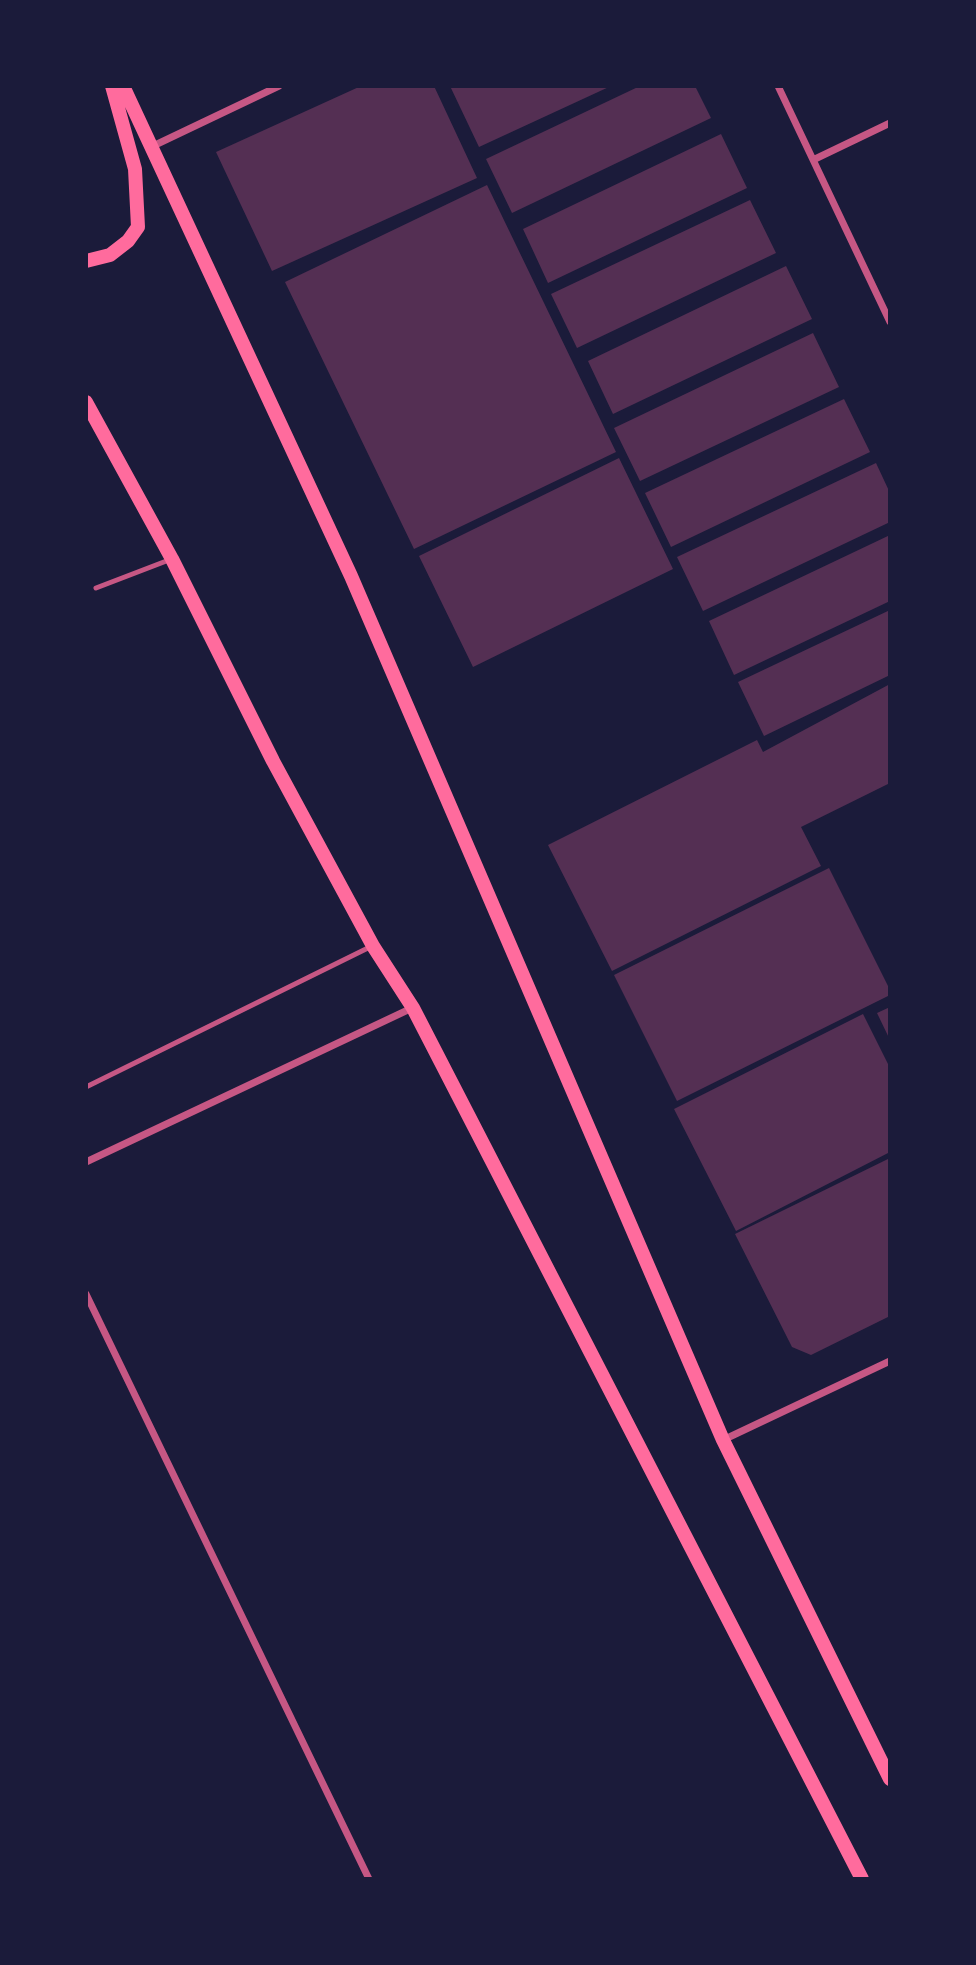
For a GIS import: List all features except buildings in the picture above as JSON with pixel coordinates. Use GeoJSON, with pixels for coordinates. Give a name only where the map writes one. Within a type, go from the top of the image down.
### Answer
{"type":"FeatureCollection","features":[{"type":"Feature","properties":{"kind":"main road"},"geometry":{"type":"LineString","coordinates":[[86,261],[110,255],[128,241],[138,226],[135,169],[112,86]]}},
{"type":"Feature","properties":{"kind":"main road"},"geometry":{"type":"LineString","coordinates":[[123,86],[356,589],[723,1440],[890,1779]]}},
{"type":"Feature","properties":{"kind":"main road"},"geometry":{"type":"LineString","coordinates":[[86,402],[172,559],[273,761],[373,946],[413,1007],[862,1879]]}},
{"type":"Feature","properties":{"kind":"street"},"geometry":{"type":"LineString","coordinates":[[153,146],[279,86]]}},
{"type":"Feature","properties":{"kind":"street"},"geometry":{"type":"LineString","coordinates":[[778,86],[815,159],[890,322]]}},
{"type":"Feature","properties":{"kind":"street"},"geometry":{"type":"LineString","coordinates":[[815,159],[890,123]]}},
{"type":"Feature","properties":{"kind":"street"},"geometry":{"type":"LineString","coordinates":[[86,1162],[413,1007]]}},
{"type":"Feature","properties":{"kind":"street"},"geometry":{"type":"LineString","coordinates":[[86,1294],[369,1879]]}},
{"type":"Feature","properties":{"kind":"street"},"geometry":{"type":"LineString","coordinates":[[723,1440],[890,1361]]}},
{"type":"Feature","properties":{"kind":"lane"},"geometry":{"type":"LineString","coordinates":[[96,588],[172,559]]}},
{"type":"Feature","properties":{"kind":"lane"},"geometry":{"type":"LineString","coordinates":[[86,1087],[373,946]]}}]}
